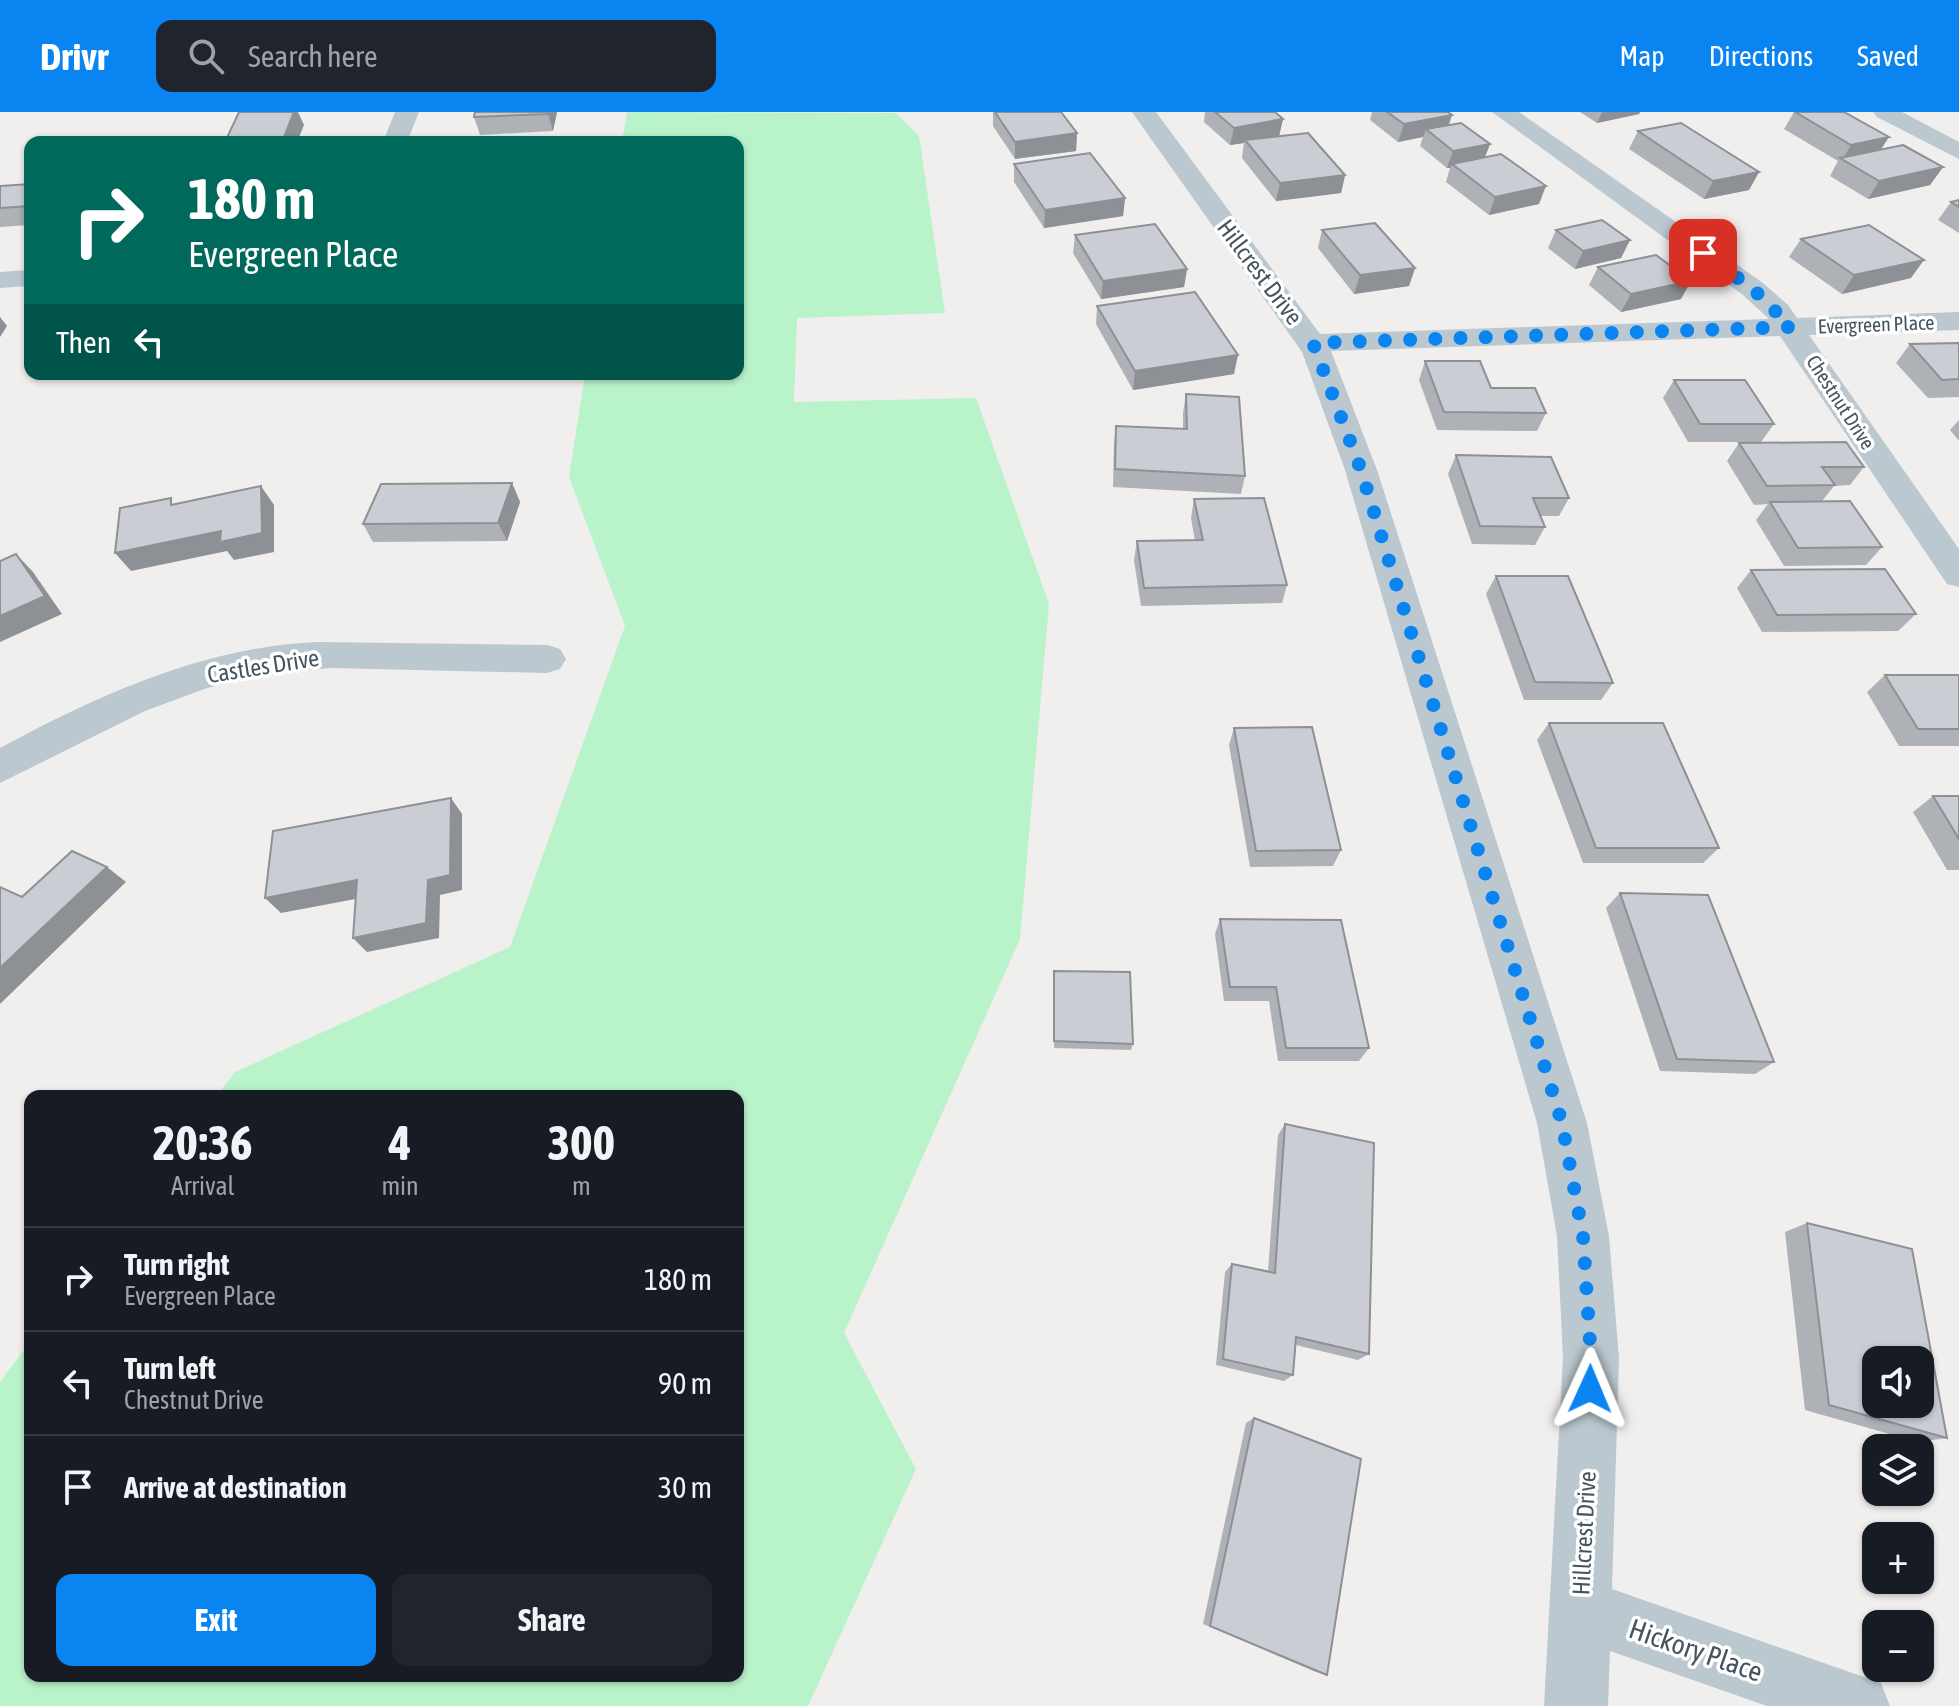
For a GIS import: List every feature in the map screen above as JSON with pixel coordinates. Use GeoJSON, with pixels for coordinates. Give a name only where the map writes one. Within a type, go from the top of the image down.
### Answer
{"type":"FeatureCollection","features":[{"type":"Feature","properties":{"kind":"street"},"geometry":{"type":"LineString","coordinates":[[397,136],[407,112]]}},
{"type":"Feature","properties":{"kind":"street","name":"Hillcrest Drive"},"geometry":{"type":"LineString","coordinates":[[1144,112],[1313,343],[1361,470],[1562,1123],[1583,1236],[1591,1358],[1576,1706]]}},
{"type":"Feature","properties":{"kind":"street","name":"Chestnut Drive"},"geometry":{"type":"LineString","coordinates":[[1504,112],[1753,289],[1791,327],[1911,509],[1959,575]]}},
{"type":"Feature","properties":{"kind":"street"},"geometry":{"type":"LineString","coordinates":[[1885,112],[1959,152]]}},
{"type":"Feature","properties":{"kind":"street"},"geometry":{"type":"LineString","coordinates":[[0,280],[24,278]]}},
{"type":"Feature","properties":{"kind":"street","name":"Evergreen Place"},"geometry":{"type":"LineString","coordinates":[[1313,343],[1959,321]]}},
{"type":"Feature","properties":{"kind":"street","name":"Castles Drive"},"geometry":{"type":"LineString","coordinates":[[0,767],[68,728],[139,696],[207,673],[273,659],[334,655],[547,659]]}},
{"type":"Feature","properties":{"kind":"street","name":"Hickory Place"},"geometry":{"type":"LineString","coordinates":[[1580,1609],[1858,1706]]}},
{"type":"Feature","properties":{"kind":"green space"},"geometry":{"type":"Polygon","coordinates":[[[627,112],[896,113],[919,136],[945,313],[797,318],[794,402],[976,398],[1049,604],[1020,939],[844,1333],[916,1469],[808,1706],[0,1706],[0,1382],[24,1350],[24,1682],[744,1682],[744,1090],[222,1090],[235,1072],[510,947],[625,626],[569,477],[584,380],[744,380],[744,136],[623,136],[627,112]]]}},
{"type":"Feature","properties":{"kind":"building"},"geometry":{"type":"Polygon","coordinates":[[[239,112],[294,112],[284,136],[228,136],[239,112]]]}},
{"type":"Feature","properties":{"kind":"building"},"geometry":{"type":"Polygon","coordinates":[[[475,112],[548,112],[548,114],[474,117],[475,112]]]}},
{"type":"Feature","properties":{"kind":"building"},"geometry":{"type":"Polygon","coordinates":[[[995,112],[1061,112],[1077,133],[1015,142],[995,112]]]}},
{"type":"Feature","properties":{"kind":"building"},"geometry":{"type":"Polygon","coordinates":[[[1215,112],[1275,112],[1283,119],[1234,128],[1215,112]]]}},
{"type":"Feature","properties":{"kind":"building"},"geometry":{"type":"Polygon","coordinates":[[[1387,112],[1448,112],[1452,115],[1404,124],[1387,112]]]}},
{"type":"Feature","properties":{"kind":"building"},"geometry":{"type":"Polygon","coordinates":[[[1795,112],[1844,112],[1889,137],[1851,145],[1795,112]]]}},
{"type":"Feature","properties":{"kind":"building"},"geometry":{"type":"Polygon","coordinates":[[[1461,123],[1490,144],[1453,151],[1426,129],[1461,123]]]}},
{"type":"Feature","properties":{"kind":"building"},"geometry":{"type":"Polygon","coordinates":[[[1681,123],[1759,172],[1713,181],[1638,131],[1681,123]]]}},
{"type":"Feature","properties":{"kind":"building"},"geometry":{"type":"Polygon","coordinates":[[[1308,133],[1345,175],[1280,183],[1245,140],[1308,133]]]}},
{"type":"Feature","properties":{"kind":"building"},"geometry":{"type":"Polygon","coordinates":[[[1903,145],[1943,167],[1879,181],[1840,158],[1903,145]]]}},
{"type":"Feature","properties":{"kind":"building"},"geometry":{"type":"Polygon","coordinates":[[[1090,153],[1125,198],[1045,210],[1014,164],[1090,153]]]}},
{"type":"Feature","properties":{"kind":"building"},"geometry":{"type":"Polygon","coordinates":[[[1501,154],[1546,186],[1495,197],[1452,164],[1501,154]]]}},
{"type":"Feature","properties":{"kind":"building"},"geometry":{"type":"Polygon","coordinates":[[[24,184],[24,206],[0,208],[0,186],[24,184]]]}},
{"type":"Feature","properties":{"kind":"building"},"geometry":{"type":"Polygon","coordinates":[[[1602,220],[1630,240],[1583,251],[1556,230],[1602,220]]]}},
{"type":"Feature","properties":{"kind":"building"},"geometry":{"type":"Polygon","coordinates":[[[1375,223],[1415,268],[1360,275],[1322,230],[1375,223]]]}},
{"type":"Feature","properties":{"kind":"building"},"geometry":{"type":"Polygon","coordinates":[[[1155,224],[1187,269],[1103,281],[1075,235],[1155,224]]]}},
{"type":"Feature","properties":{"kind":"building"},"geometry":{"type":"Polygon","coordinates":[[[1869,225],[1924,260],[1854,275],[1801,239],[1869,225]]]}},
{"type":"Feature","properties":{"kind":"building"},"geometry":{"type":"Polygon","coordinates":[[[1656,255],[1691,281],[1631,294],[1598,267],[1656,255]]]}},
{"type":"Feature","properties":{"kind":"building"},"geometry":{"type":"Polygon","coordinates":[[[1195,292],[1238,355],[1135,371],[1097,306],[1195,292]]]}},
{"type":"Feature","properties":{"kind":"building"},"geometry":{"type":"Polygon","coordinates":[[[1959,343],[1959,379],[1942,380],[1910,344],[1959,343]]]}},
{"type":"Feature","properties":{"kind":"building"},"geometry":{"type":"Polygon","coordinates":[[[1425,361],[1480,361],[1491,388],[1535,388],[1546,413],[1444,412],[1425,361]]]}},
{"type":"Feature","properties":{"kind":"building"},"geometry":{"type":"Polygon","coordinates":[[[1674,380],[1745,380],[1774,424],[1700,424],[1674,380]]]}},
{"type":"Feature","properties":{"kind":"building"},"geometry":{"type":"Polygon","coordinates":[[[1186,394],[1239,397],[1245,476],[1115,469],[1116,426],[1187,429],[1186,394]]]}},
{"type":"Feature","properties":{"kind":"building"},"geometry":{"type":"Polygon","coordinates":[[[1846,442],[1864,467],[1822,467],[1835,485],[1767,486],[1739,443],[1846,442]]]}},
{"type":"Feature","properties":{"kind":"building"},"geometry":{"type":"Polygon","coordinates":[[[1456,455],[1551,457],[1569,498],[1533,498],[1545,527],[1480,526],[1456,455]]]}},
{"type":"Feature","properties":{"kind":"building"},"geometry":{"type":"Polygon","coordinates":[[[512,483],[498,523],[363,524],[381,484],[512,483]]]}},
{"type":"Feature","properties":{"kind":"building"},"geometry":{"type":"Polygon","coordinates":[[[261,486],[262,533],[220,542],[221,531],[115,553],[120,508],[171,498],[171,505],[261,486]]]}},
{"type":"Feature","properties":{"kind":"building"},"geometry":{"type":"Polygon","coordinates":[[[1264,498],[1287,585],[1144,588],[1137,541],[1203,540],[1194,499],[1264,498]]]}},
{"type":"Feature","properties":{"kind":"building"},"geometry":{"type":"Polygon","coordinates":[[[1850,501],[1882,547],[1798,548],[1770,502],[1850,501]]]}},
{"type":"Feature","properties":{"kind":"building"},"geometry":{"type":"Polygon","coordinates":[[[16,554],[45,596],[0,616],[0,561],[16,554]]]}},
{"type":"Feature","properties":{"kind":"building"},"geometry":{"type":"Polygon","coordinates":[[[1885,569],[1916,614],[1777,615],[1751,570],[1885,569]]]}},
{"type":"Feature","properties":{"kind":"building"},"geometry":{"type":"Polygon","coordinates":[[[1496,576],[1568,576],[1613,683],[1535,682],[1496,576]]]}},
{"type":"Feature","properties":{"kind":"building"},"geometry":{"type":"Polygon","coordinates":[[[1885,675],[1959,675],[1959,729],[1918,729],[1885,675]]]}},
{"type":"Feature","properties":{"kind":"building"},"geometry":{"type":"Polygon","coordinates":[[[1549,723],[1663,723],[1719,848],[1596,848],[1549,723]]]}},
{"type":"Feature","properties":{"kind":"building"},"geometry":{"type":"Polygon","coordinates":[[[1312,727],[1341,850],[1256,851],[1234,728],[1312,727]]]}},
{"type":"Feature","properties":{"kind":"building"},"geometry":{"type":"Polygon","coordinates":[[[1933,796],[1959,796],[1959,839],[1933,796]]]}},
{"type":"Feature","properties":{"kind":"building"},"geometry":{"type":"Polygon","coordinates":[[[451,798],[450,875],[428,880],[426,923],[353,938],[357,880],[265,898],[273,831],[451,798]]]}},
{"type":"Feature","properties":{"kind":"building"},"geometry":{"type":"Polygon","coordinates":[[[72,851],[107,867],[0,968],[0,887],[22,897],[72,851]]]}},
{"type":"Feature","properties":{"kind":"building"},"geometry":{"type":"Polygon","coordinates":[[[1620,893],[1708,895],[1774,1062],[1677,1059],[1620,893]]]}},
{"type":"Feature","properties":{"kind":"building"},"geometry":{"type":"Polygon","coordinates":[[[1220,919],[1341,920],[1369,1048],[1286,1048],[1276,987],[1230,987],[1220,919]]]}},
{"type":"Feature","properties":{"kind":"building"},"geometry":{"type":"Polygon","coordinates":[[[1054,971],[1130,972],[1133,1044],[1054,1041],[1054,971]]]}},
{"type":"Feature","properties":{"kind":"building"},"geometry":{"type":"Polygon","coordinates":[[[1285,1124],[1374,1143],[1369,1354],[1296,1337],[1293,1375],[1223,1359],[1232,1264],[1275,1273],[1285,1124]]]}},
{"type":"Feature","properties":{"kind":"building"},"geometry":{"type":"Polygon","coordinates":[[[1807,1223],[1912,1249],[1930,1346],[1862,1346],[1862,1414],[1829,1405],[1807,1223]]]}},
{"type":"Feature","properties":{"kind":"building"},"geometry":{"type":"Polygon","coordinates":[[[1934,1368],[1947,1438],[1875,1418],[1934,1418],[1934,1368]]]}},
{"type":"Feature","properties":{"kind":"building"},"geometry":{"type":"Polygon","coordinates":[[[1254,1418],[1361,1459],[1327,1675],[1210,1626],[1254,1418]]]}},
{"type":"Feature","properties":{"kind":"route"},"geometry":{"type":"LineString","coordinates":[[1590,1389],[1591,1358],[1583,1236],[1562,1123],[1430,703],[1361,470],[1313,343],[1791,327],[1753,289],[1703,253]]}}]}
